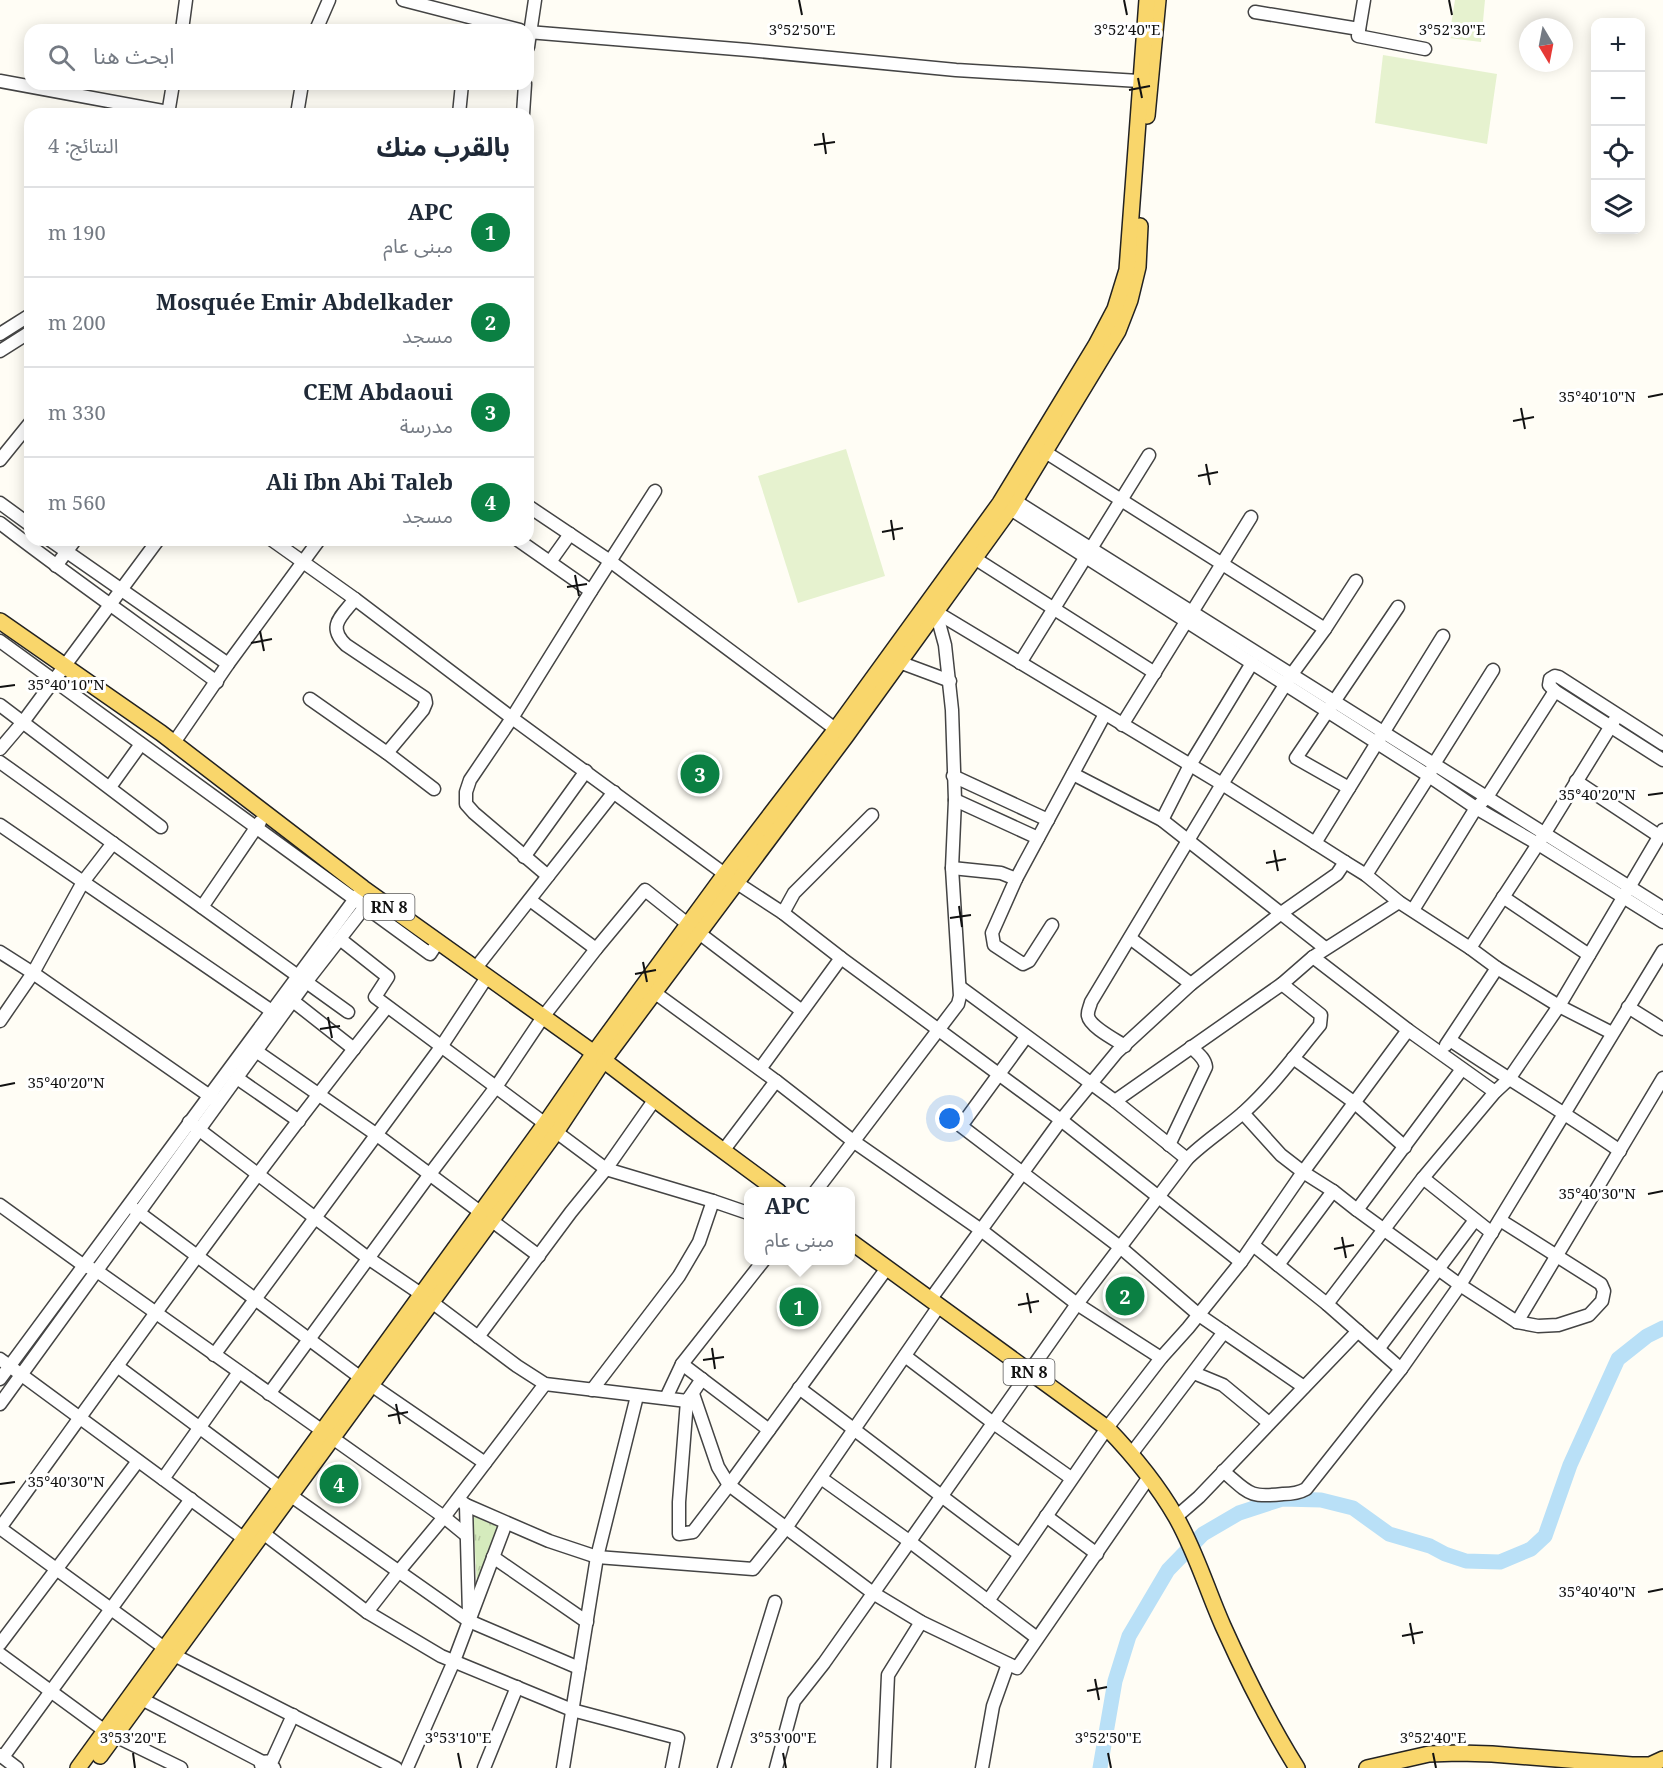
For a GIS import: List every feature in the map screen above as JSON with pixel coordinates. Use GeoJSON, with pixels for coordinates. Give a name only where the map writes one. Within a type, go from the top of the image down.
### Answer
{"type":"FeatureCollection","features":[{"type":"Feature","properties":{"kind":"main road"},"geometry":{"type":"LineString","coordinates":[[1040,449],[1115,309],[1127,270],[1139,81],[1147,0]]}},
{"type":"Feature","properties":{"kind":"main road"},"geometry":{"type":"LineString","coordinates":[[78,1768],[110,1733],[550,1128],[598,1057],[841,732],[1008,502],[1118,331],[1130,300],[1138,267],[1146,130],[1158,0]]}},
{"type":"Feature","properties":{"kind":"main road","name":"RN 8"},"geometry":{"type":"LineString","coordinates":[[0,621],[161,733],[266,814],[364,898],[438,942],[774,1187]]}},
{"type":"Feature","properties":{"kind":"main road","name":"RN 8"},"geometry":{"type":"LineString","coordinates":[[855,1245],[1107,1428],[1132,1453],[1179,1523],[1222,1624],[1255,1693],[1297,1768]]}},
{"type":"Feature","properties":{"kind":"main road"},"geometry":{"type":"LineString","coordinates":[[249,1542],[263,1533],[286,1492]]}},
{"type":"Feature","properties":{"kind":"main road"},"geometry":{"type":"LineString","coordinates":[[91,1768],[110,1733]]}},
{"type":"Feature","properties":{"kind":"main road"},"geometry":{"type":"LineString","coordinates":[[1366,1768],[1429,1754],[1459,1753],[1632,1765],[1650,1765],[1663,1759]]}},
{"type":"Feature","properties":{"kind":"street"},"geometry":{"type":"LineString","coordinates":[[183,24],[186,0]]}},
{"type":"Feature","properties":{"kind":"street"},"geometry":{"type":"LineString","coordinates":[[319,24],[330,0]]}},
{"type":"Feature","properties":{"kind":"street"},"geometry":{"type":"LineString","coordinates":[[403,0],[497,24]]}},
{"type":"Feature","properties":{"kind":"street"},"geometry":{"type":"LineString","coordinates":[[528,24],[534,0]]}},
{"type":"Feature","properties":{"kind":"street"},"geometry":{"type":"LineString","coordinates":[[1364,0],[1358,36],[1425,49]]}},
{"type":"Feature","properties":{"kind":"street"},"geometry":{"type":"LineString","coordinates":[[1255,12],[1359,29]]}},
{"type":"Feature","properties":{"kind":"street"},"geometry":{"type":"LineString","coordinates":[[467,24],[468,17]]}},
{"type":"Feature","properties":{"kind":"street"},"geometry":{"type":"LineString","coordinates":[[534,32],[956,70],[1139,81]]}},
{"type":"Feature","properties":{"kind":"street"},"geometry":{"type":"LineString","coordinates":[[0,81],[24,86]]}},
{"type":"Feature","properties":{"kind":"street"},"geometry":{"type":"LineString","coordinates":[[47,90],[142,108]]}},
{"type":"Feature","properties":{"kind":"street"},"geometry":{"type":"LineString","coordinates":[[169,108],[172,90]]}},
{"type":"Feature","properties":{"kind":"street"},"geometry":{"type":"LineString","coordinates":[[298,108],[301,90]]}},
{"type":"Feature","properties":{"kind":"street"},"geometry":{"type":"LineString","coordinates":[[460,108],[461,90]]}},
{"type":"Feature","properties":{"kind":"street"},"geometry":{"type":"LineString","coordinates":[[523,108],[525,90]]}},
{"type":"Feature","properties":{"kind":"street"},"geometry":{"type":"LineString","coordinates":[[0,334],[24,319]]}},
{"type":"Feature","properties":{"kind":"street"},"geometry":{"type":"LineString","coordinates":[[0,351],[24,336]]}},
{"type":"Feature","properties":{"kind":"street"},"geometry":{"type":"LineString","coordinates":[[0,460],[24,430]]}},
{"type":"Feature","properties":{"kind":"street"},"geometry":{"type":"LineString","coordinates":[[1040,449],[1325,629]]}},
{"type":"Feature","properties":{"kind":"street"},"geometry":{"type":"LineString","coordinates":[[1020,663],[1149,455]]}},
{"type":"Feature","properties":{"kind":"street"},"geometry":{"type":"LineString","coordinates":[[548,876],[474,813],[466,804],[466,792],[470,780],[512,718],[655,491]]}},
{"type":"Feature","properties":{"kind":"street"},"geometry":{"type":"LineString","coordinates":[[0,502],[24,520]]}},
{"type":"Feature","properties":{"kind":"street"},"geometry":{"type":"LineString","coordinates":[[1008,502],[1331,707],[1377,743],[1476,808],[1541,838]]}},
{"type":"Feature","properties":{"kind":"street"},"geometry":{"type":"LineString","coordinates":[[534,510],[610,561],[841,732]]}},
{"type":"Feature","properties":{"kind":"street"},"geometry":{"type":"LineString","coordinates":[[1122,724],[1251,517]]}},
{"type":"Feature","properties":{"kind":"street"},"geometry":{"type":"LineString","coordinates":[[0,523],[24,541]]}},
{"type":"Feature","properties":{"kind":"street"},"geometry":{"type":"LineString","coordinates":[[550,562],[570,534]]}},
{"type":"Feature","properties":{"kind":"street"},"geometry":{"type":"LineString","coordinates":[[30,546],[216,682]]}},
{"type":"Feature","properties":{"kind":"street"},"geometry":{"type":"LineString","coordinates":[[58,546],[228,664]]}},
{"type":"Feature","properties":{"kind":"street"},"geometry":{"type":"LineString","coordinates":[[56,566],[70,546]]}},
{"type":"Feature","properties":{"kind":"street"},"geometry":{"type":"LineString","coordinates":[[0,749],[23,722],[154,546]]}},
{"type":"Feature","properties":{"kind":"street"},"geometry":{"type":"LineString","coordinates":[[280,546],[731,878],[783,913],[937,1030],[1061,1120],[1241,1262]]}},
{"type":"Feature","properties":{"kind":"street"},"geometry":{"type":"LineString","coordinates":[[173,744],[228,664],[315,546]]}},
{"type":"Feature","properties":{"kind":"street"},"geometry":{"type":"LineString","coordinates":[[527,546],[591,591]]}},
{"type":"Feature","properties":{"kind":"street"},"geometry":{"type":"LineString","coordinates":[[969,555],[1155,673]]}},
{"type":"Feature","properties":{"kind":"street"},"geometry":{"type":"LineString","coordinates":[[1125,1046],[1092,1024],[1088,1018],[1091,1002],[1187,840],[1288,679],[1325,629],[1356,581]]}},
{"type":"Feature","properties":{"kind":"street"},"geometry":{"type":"LineString","coordinates":[[355,599],[337,623],[336,631],[339,638],[425,698],[426,703],[423,710],[387,753]]}},
{"type":"Feature","properties":{"kind":"street"},"geometry":{"type":"LineString","coordinates":[[1349,788],[1296,758],[1398,607]]}},
{"type":"Feature","properties":{"kind":"street"},"geometry":{"type":"LineString","coordinates":[[931,608],[1222,784],[1345,862],[1399,902],[1497,968],[1559,1006],[1612,1033]]}},
{"type":"Feature","properties":{"kind":"street"},"geometry":{"type":"LineString","coordinates":[[818,1187],[958,1004],[960,987],[952,868],[955,800],[950,681],[945,645],[931,608]]}},
{"type":"Feature","properties":{"kind":"street"},"geometry":{"type":"LineString","coordinates":[[1189,617],[1252,663],[1288,679]]}},
{"type":"Feature","properties":{"kind":"street"},"geometry":{"type":"LineString","coordinates":[[1315,843],[1443,636]]}},
{"type":"Feature","properties":{"kind":"street"},"geometry":{"type":"LineString","coordinates":[[0,641],[256,827],[364,898]]}},
{"type":"Feature","properties":{"kind":"street"},"geometry":{"type":"LineString","coordinates":[[894,658],[950,681]]}},
{"type":"Feature","properties":{"kind":"street"},"geometry":{"type":"LineString","coordinates":[[1162,820],[1190,765],[1252,663]]}},
{"type":"Feature","properties":{"kind":"street"},"geometry":{"type":"LineString","coordinates":[[1365,875],[1429,776],[1434,764],[1493,670]]}},
{"type":"Feature","properties":{"kind":"street"},"geometry":{"type":"LineString","coordinates":[[1663,744],[1559,677],[1551,678],[1549,684],[1555,691],[1663,760]]}},
{"type":"Feature","properties":{"kind":"street"},"geometry":{"type":"LineString","coordinates":[[1413,910],[1476,808],[1487,797],[1555,691]]}},
{"type":"Feature","properties":{"kind":"street"},"geometry":{"type":"LineString","coordinates":[[310,699],[434,789]]}},
{"type":"Feature","properties":{"kind":"street"},"geometry":{"type":"LineString","coordinates":[[0,705],[161,827]]}},
{"type":"Feature","properties":{"kind":"street"},"geometry":{"type":"LineString","coordinates":[[1331,707],[1384,732],[1487,797],[1541,838],[1626,892],[1663,922]]}},
{"type":"Feature","properties":{"kind":"street"},"geometry":{"type":"LineString","coordinates":[[1052,925],[1026,964],[994,945],[992,933],[1016,879],[1105,714]]}},
{"type":"Feature","properties":{"kind":"street"},"geometry":{"type":"LineString","coordinates":[[1470,948],[1618,715]]}},
{"type":"Feature","properties":{"kind":"street"},"geometry":{"type":"LineString","coordinates":[[110,788],[141,744]]}},
{"type":"Feature","properties":{"kind":"street"},"geometry":{"type":"LineString","coordinates":[[0,762],[348,1012]]}},
{"type":"Feature","properties":{"kind":"street"},"geometry":{"type":"LineString","coordinates":[[524,857],[586,771]]}},
{"type":"Feature","properties":{"kind":"street"},"geometry":{"type":"LineString","coordinates":[[1073,774],[1162,820],[1325,948]]}},
{"type":"Feature","properties":{"kind":"street"},"geometry":{"type":"LineString","coordinates":[[953,776],[1048,820]]}},
{"type":"Feature","properties":{"kind":"street"},"geometry":{"type":"LineString","coordinates":[[1327,1304],[1423,1178],[1495,1092],[1509,1079],[1559,1006],[1661,833],[1576,781]]}},
{"type":"Feature","properties":{"kind":"street"},"geometry":{"type":"LineString","coordinates":[[214,1355],[441,1047],[481,973],[530,900],[614,792]]}},
{"type":"Feature","properties":{"kind":"street"},"geometry":{"type":"LineString","coordinates":[[955,800],[1038,838]]}},
{"type":"Feature","properties":{"kind":"street"},"geometry":{"type":"LineString","coordinates":[[202,907],[266,814]]}},
{"type":"Feature","properties":{"kind":"street"},"geometry":{"type":"LineString","coordinates":[[783,913],[794,893],[872,815]]}},
{"type":"Feature","properties":{"kind":"street"},"geometry":{"type":"LineString","coordinates":[[0,825],[276,1014]]}},
{"type":"Feature","properties":{"kind":"street"},"geometry":{"type":"LineString","coordinates":[[0,1021],[33,973],[82,882],[113,843]]}},
{"type":"Feature","properties":{"kind":"street"},"geometry":{"type":"LineString","coordinates":[[462,1502],[549,1541],[597,1557],[753,1569],[786,1528],[905,1356],[981,1230],[1061,1120],[1091,1084],[1118,1052],[1191,984],[1280,914],[1337,874],[1345,862]]}},
{"type":"Feature","properties":{"kind":"street"},"geometry":{"type":"LineString","coordinates":[[952,868],[1001,873],[1016,879]]}},
{"type":"Feature","properties":{"kind":"street"},"geometry":{"type":"LineString","coordinates":[[269,1394],[496,1087],[543,1017],[645,890],[802,1011]]}},
{"type":"Feature","properties":{"kind":"street"},"geometry":{"type":"LineString","coordinates":[[1626,892],[1663,908]]}},
{"type":"Feature","properties":{"kind":"street"},"geometry":{"type":"LineString","coordinates":[[1503,897],[1589,955]]}},
{"type":"Feature","properties":{"kind":"street"},"geometry":{"type":"LineString","coordinates":[[0,1404],[200,1131],[256,1051],[276,1014],[293,1001],[302,978],[340,939],[364,898]]}},
{"type":"Feature","properties":{"kind":"street"},"geometry":{"type":"LineString","coordinates":[[0,1379],[5,1363],[83,1265],[209,1095],[276,1014],[364,898]]}},
{"type":"Feature","properties":{"kind":"street"},"geometry":{"type":"LineString","coordinates":[[530,900],[596,949]]}},
{"type":"Feature","properties":{"kind":"street"},"geometry":{"type":"LineString","coordinates":[[1114,1101],[1282,984],[1325,948],[1399,902]]}},
{"type":"Feature","properties":{"kind":"street"},"geometry":{"type":"LineString","coordinates":[[340,939],[388,977],[375,997],[606,1169],[744,1212]]}},
{"type":"Feature","properties":{"kind":"street"},"geometry":{"type":"LineString","coordinates":[[1130,939],[1191,984]]}},
{"type":"Feature","properties":{"kind":"street"},"geometry":{"type":"LineString","coordinates":[[1223,1471],[1255,1496],[1303,1491],[1401,1369],[1460,1285],[1663,951]]}},
{"type":"Feature","properties":{"kind":"street"},"geometry":{"type":"LineString","coordinates":[[0,952],[219,1103]]}},
{"type":"Feature","properties":{"kind":"street"},"geometry":{"type":"LineString","coordinates":[[1313,957],[1440,1054],[1495,1092]]}},
{"type":"Feature","properties":{"kind":"street"},"geometry":{"type":"LineString","coordinates":[[760,1069],[841,958]]}},
{"type":"Feature","properties":{"kind":"street"},"geometry":{"type":"LineString","coordinates":[[1440,1054],[1497,968]]}},
{"type":"Feature","properties":{"kind":"street"},"geometry":{"type":"LineString","coordinates":[[776,1768],[794,1701],[1077,1304],[1187,1159],[1256,1101],[1320,1025],[1321,1015],[1282,984]]}},
{"type":"Feature","properties":{"kind":"street"},"geometry":{"type":"LineString","coordinates":[[960,987],[1114,1101],[1187,1159]]}},
{"type":"Feature","properties":{"kind":"street"},"geometry":{"type":"LineString","coordinates":[[649,989],[760,1069],[853,1141],[981,1230],[1077,1304],[1161,1358]]}},
{"type":"Feature","properties":{"kind":"street"},"geometry":{"type":"LineString","coordinates":[[293,1001],[354,1049]]}},
{"type":"Feature","properties":{"kind":"street"},"geometry":{"type":"LineString","coordinates":[[387,1007],[198,1256],[0,1528],[170,1651],[396,1768]]}},
{"type":"Feature","properties":{"kind":"street"},"geometry":{"type":"LineString","coordinates":[[1628,1007],[1663,1029]]}},
{"type":"Feature","properties":{"kind":"street"},"geometry":{"type":"LineString","coordinates":[[988,1601],[1107,1428],[1161,1358],[1241,1262],[1303,1172],[1408,1030]]}},
{"type":"Feature","properties":{"kind":"street"},"geometry":{"type":"LineString","coordinates":[[1026,1037],[961,1126],[1120,1247],[1199,1315],[1304,1387]]}},
{"type":"Feature","properties":{"kind":"street"},"geometry":{"type":"LineString","coordinates":[[1450,1040],[1620,1151]]}},
{"type":"Feature","properties":{"kind":"street"},"geometry":{"type":"LineString","coordinates":[[1169,1145],[1206,1067],[1203,1058],[1191,1047]]}},
{"type":"Feature","properties":{"kind":"street"},"geometry":{"type":"LineString","coordinates":[[256,1051],[377,1135],[539,1256]]}},
{"type":"Feature","properties":{"kind":"street"},"geometry":{"type":"LineString","coordinates":[[1293,1058],[1354,1103],[1405,1147]]}},
{"type":"Feature","properties":{"kind":"street"},"geometry":{"type":"LineString","coordinates":[[1357,1210],[1462,1069]]}},
{"type":"Feature","properties":{"kind":"street"},"geometry":{"type":"LineString","coordinates":[[237,1078],[299,1121]]}},
{"type":"Feature","properties":{"kind":"street"},"geometry":{"type":"LineString","coordinates":[[1517,1322],[1663,1078]]}},
{"type":"Feature","properties":{"kind":"street"},"geometry":{"type":"LineString","coordinates":[[723,1150],[776,1081]]}},
{"type":"Feature","properties":{"kind":"street"},"geometry":{"type":"LineString","coordinates":[[478,1337],[606,1169],[655,1099]]}},
{"type":"Feature","properties":{"kind":"street"},"geometry":{"type":"LineString","coordinates":[[1243,1113],[1281,1155],[1303,1172],[1333,1191],[1460,1285],[1517,1322],[1538,1326],[1558,1326],[1589,1315],[1602,1301],[1604,1291],[1601,1284],[1500,1220]]}},
{"type":"Feature","properties":{"kind":"street"},"geometry":{"type":"LineString","coordinates":[[189,1122],[314,1219],[545,1384],[637,1396],[690,1397]]}},
{"type":"Feature","properties":{"kind":"street"},"geometry":{"type":"LineString","coordinates":[[1423,1178],[1491,1233]]}},
{"type":"Feature","properties":{"kind":"street"},"geometry":{"type":"LineString","coordinates":[[1278,1265],[1333,1191]]}},
{"type":"Feature","properties":{"kind":"street"},"geometry":{"type":"LineString","coordinates":[[592,1390],[679,1276],[699,1242],[713,1201]]}},
{"type":"Feature","properties":{"kind":"street"},"geometry":{"type":"LineString","coordinates":[[128,1204],[366,1381],[485,1463]]}},
{"type":"Feature","properties":{"kind":"street"},"geometry":{"type":"LineString","coordinates":[[0,1205],[83,1265],[97,1271],[444,1517],[466,1535]]}},
{"type":"Feature","properties":{"kind":"street"},"geometry":{"type":"LineString","coordinates":[[1379,1348],[1474,1220]]}},
{"type":"Feature","properties":{"kind":"street"},"geometry":{"type":"LineString","coordinates":[[1253,1245],[1327,1304],[1401,1369]]}},
{"type":"Feature","properties":{"kind":"street"},"geometry":{"type":"LineString","coordinates":[[666,1398],[682,1364],[760,1265]]}},
{"type":"Feature","properties":{"kind":"street"},"geometry":{"type":"LineString","coordinates":[[702,1379],[690,1397],[679,1502],[679,1534],[693,1532],[887,1268]]}},
{"type":"Feature","properties":{"kind":"street"},"geometry":{"type":"LineString","coordinates":[[1179,1523],[1223,1471],[1358,1330]]}},
{"type":"Feature","properties":{"kind":"street"},"geometry":{"type":"LineString","coordinates":[[1132,1453],[1224,1332]]}},
{"type":"Feature","properties":{"kind":"street"},"geometry":{"type":"LineString","coordinates":[[905,1356],[1071,1478]]}},
{"type":"Feature","properties":{"kind":"street"},"geometry":{"type":"LineString","coordinates":[[5,1363],[249,1542]]}},
{"type":"Feature","properties":{"kind":"street"},"geometry":{"type":"LineString","coordinates":[[682,1364],[769,1430]]}},
{"type":"Feature","properties":{"kind":"street"},"geometry":{"type":"LineString","coordinates":[[117,1366],[286,1492],[469,1621],[579,1668]]}},
{"type":"Feature","properties":{"kind":"street"},"geometry":{"type":"LineString","coordinates":[[163,1479],[239,1372]]}},
{"type":"Feature","properties":{"kind":"street"},"geometry":{"type":"LineString","coordinates":[[1194,1373],[1222,1385],[1269,1423]]}},
{"type":"Feature","properties":{"kind":"street"},"geometry":{"type":"LineString","coordinates":[[367,1612],[444,1517],[462,1502],[485,1463],[545,1384]]}},
{"type":"Feature","properties":{"kind":"street"},"geometry":{"type":"LineString","coordinates":[[800,1388],[1019,1554]]}},
{"type":"Feature","properties":{"kind":"street"},"geometry":{"type":"LineString","coordinates":[[563,1768],[597,1557],[637,1396]]}},
{"type":"Feature","properties":{"kind":"street"},"geometry":{"type":"LineString","coordinates":[[690,1397],[718,1467],[729,1485],[873,1593],[921,1622],[1017,1668],[1149,1476]]}},
{"type":"Feature","properties":{"kind":"street"},"geometry":{"type":"LineString","coordinates":[[0,1644],[138,1461]]}},
{"type":"Feature","properties":{"kind":"street"},"geometry":{"type":"LineString","coordinates":[[821,1478],[1037,1638]]}},
{"type":"Feature","properties":{"kind":"street"},"geometry":{"type":"LineString","coordinates":[[17,1768],[1,1756],[191,1500]]}},
{"type":"Feature","properties":{"kind":"street"},"geometry":{"type":"LineString","coordinates":[[462,1502],[466,1535],[469,1621]]}},
{"type":"Feature","properties":{"kind":"street"},"geometry":{"type":"LineString","coordinates":[[1046,1516],[1097,1554]]}},
{"type":"Feature","properties":{"kind":"street"},"geometry":{"type":"LineString","coordinates":[[407,1768],[454,1661],[506,1522]]}},
{"type":"Feature","properties":{"kind":"street"},"geometry":{"type":"LineString","coordinates":[[263,1533],[367,1612],[441,1656],[572,1710],[678,1738],[672,1768]]}},
{"type":"Feature","properties":{"kind":"street"},"geometry":{"type":"LineString","coordinates":[[493,1557],[586,1622]]}},
{"type":"Feature","properties":{"kind":"street"},"geometry":{"type":"LineString","coordinates":[[724,1768],[775,1602]]}},
{"type":"Feature","properties":{"kind":"street"},"geometry":{"type":"LineString","coordinates":[[884,1768],[888,1675],[921,1622]]}},
{"type":"Feature","properties":{"kind":"street"},"geometry":{"type":"LineString","coordinates":[[0,1654],[110,1733],[181,1768]]}},
{"type":"Feature","properties":{"kind":"street"},"geometry":{"type":"LineString","coordinates":[[982,1768],[993,1706],[1008,1664]]}},
{"type":"Feature","properties":{"kind":"street"},"geometry":{"type":"LineString","coordinates":[[484,1768],[517,1688]]}},
{"type":"Feature","properties":{"kind":"street"},"geometry":{"type":"LineString","coordinates":[[137,1696],[265,1766],[272,1761],[293,1715]]}},
{"type":"Feature","properties":{"kind":"green space"},"geometry":{"type":"Polygon","coordinates":[[[1455,0],[1485,0],[1481,42],[1449,38],[1455,0]]]}},
{"type":"Feature","properties":{"kind":"green space"},"geometry":{"type":"Polygon","coordinates":[[[1383,55],[1497,74],[1487,144],[1375,123],[1383,55]]]}},
{"type":"Feature","properties":{"kind":"green space"},"geometry":{"type":"Polygon","coordinates":[[[846,449],[885,576],[798,603],[758,476],[846,449]]]}},
{"type":"Feature","properties":{"kind":"green space"},"geometry":{"type":"Polygon","coordinates":[[[473,1516],[501,1528],[477,1586],[473,1516]]]}},
{"type":"Feature","properties":{"kind":"waterway"},"geometry":{"type":"LineString","coordinates":[[1100,1768],[1115,1681],[1129,1636],[1168,1570],[1203,1534],[1239,1513],[1282,1499],[1321,1500],[1353,1508],[1389,1534],[1430,1546],[1466,1561],[1500,1562],[1531,1549],[1545,1536],[1570,1465],[1618,1359],[1647,1336],[1663,1328]]}},
{"type":"Feature","properties":{"kind":"place","name":"CEM Abdaoui"},"geometry":{"type":"Point","coordinates":[700,774]}},
{"type":"Feature","properties":{"kind":"place","name":"Mosquée Emir Abdelkader"},"geometry":{"type":"Point","coordinates":[1125,1296]}},
{"type":"Feature","properties":{"kind":"place","name":"APC"},"geometry":{"type":"Point","coordinates":[799,1307]}},
{"type":"Feature","properties":{"kind":"place","name":"Ali Ibn Abi Taleb"},"geometry":{"type":"Point","coordinates":[339,1484]}}]}
